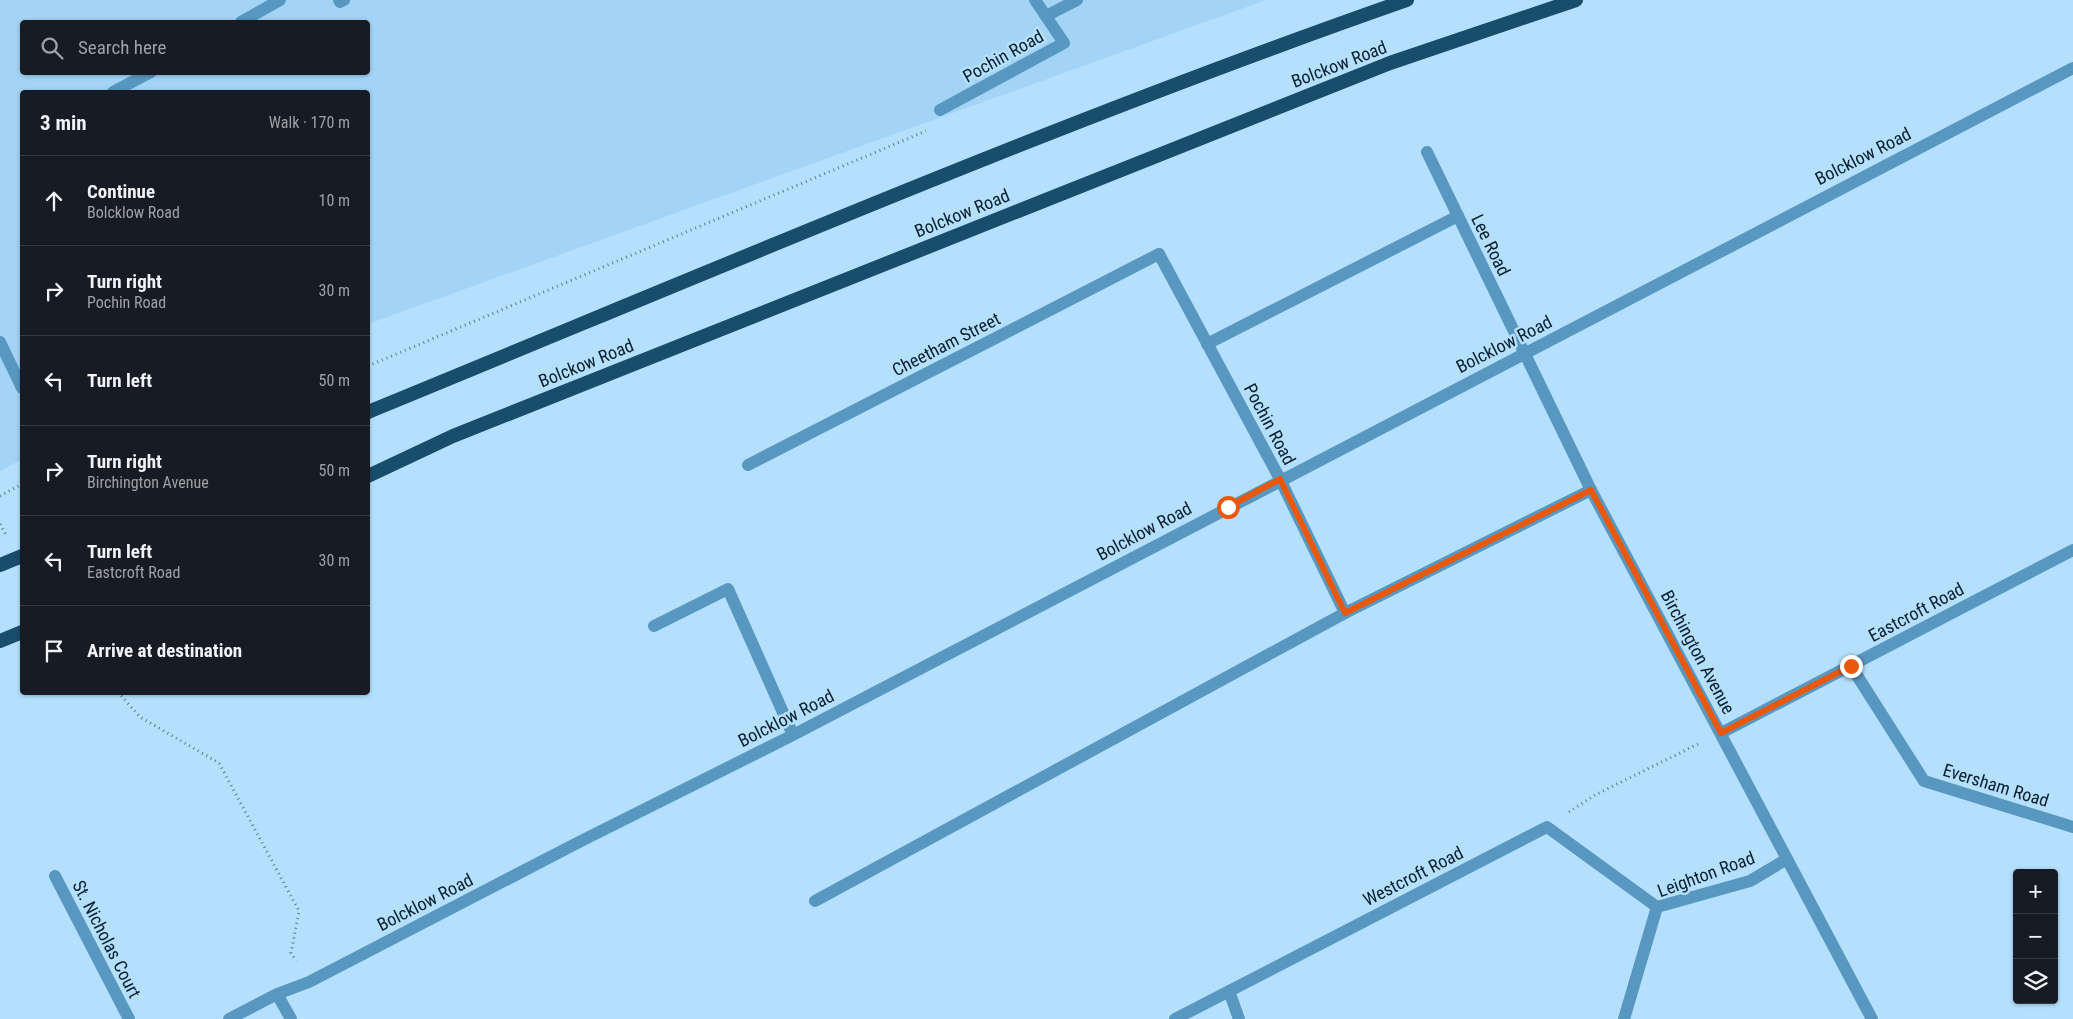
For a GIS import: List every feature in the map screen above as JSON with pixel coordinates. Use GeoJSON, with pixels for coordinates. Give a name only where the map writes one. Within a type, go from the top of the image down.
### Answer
{"type":"FeatureCollection","features":[{"type":"Feature","properties":{"kind":"highway","name":"Bolckow Road"},"geometry":{"type":"LineString","coordinates":[[370,411],[1008,149],[1290,41],[1407,0]]}},
{"type":"Feature","properties":{"kind":"highway","name":"Bolckow Road"},"geometry":{"type":"LineString","coordinates":[[370,475],[454,436],[1390,63],[1576,0]]}},
{"type":"Feature","properties":{"kind":"highway"},"geometry":{"type":"LineString","coordinates":[[0,565],[20,557]]}},
{"type":"Feature","properties":{"kind":"highway"},"geometry":{"type":"LineString","coordinates":[[0,641],[20,633]]}},
{"type":"Feature","properties":{"kind":"street"},"geometry":{"type":"LineString","coordinates":[[245,20],[280,0]]}},
{"type":"Feature","properties":{"kind":"street"},"geometry":{"type":"LineString","coordinates":[[339,0],[340,2],[344,0]]}},
{"type":"Feature","properties":{"kind":"street","name":"Pochin Road"},"geometry":{"type":"LineString","coordinates":[[940,110],[1064,43],[1035,0]]}},
{"type":"Feature","properties":{"kind":"street"},"geometry":{"type":"LineString","coordinates":[[1046,16],[1077,0]]}},
{"type":"Feature","properties":{"kind":"street","name":"Bolcklow Road"},"geometry":{"type":"LineString","coordinates":[[230,1019],[277,994],[309,982],[583,840],[793,735],[1280,479],[2073,68]]}},
{"type":"Feature","properties":{"kind":"street"},"geometry":{"type":"LineString","coordinates":[[117,90],[144,75]]}},
{"type":"Feature","properties":{"kind":"street","name":"Lee Road"},"geometry":{"type":"LineString","coordinates":[[1427,152],[1523,353]]}},
{"type":"Feature","properties":{"kind":"street"},"geometry":{"type":"LineString","coordinates":[[1207,344],[1458,216]]}},
{"type":"Feature","properties":{"kind":"street","name":"Pochin Road"},"geometry":{"type":"LineString","coordinates":[[1159,254],[1280,479],[1345,613]]}},
{"type":"Feature","properties":{"kind":"street","name":"Cheetham Street"},"geometry":{"type":"LineString","coordinates":[[748,465],[1159,254]]}},
{"type":"Feature","properties":{"kind":"street"},"geometry":{"type":"LineString","coordinates":[[0,342],[20,384]]}},
{"type":"Feature","properties":{"kind":"street","name":"Birchington Avenue"},"geometry":{"type":"LineString","coordinates":[[1523,353],[1591,490],[1872,1019]]}},
{"type":"Feature","properties":{"kind":"street"},"geometry":{"type":"LineString","coordinates":[[815,901],[1345,613],[1591,490]]}},
{"type":"Feature","properties":{"kind":"street","name":"Eastcroft Road"},"geometry":{"type":"LineString","coordinates":[[1721,733],[2073,550]]}},
{"type":"Feature","properties":{"kind":"street"},"geometry":{"type":"LineString","coordinates":[[654,626],[728,589],[793,735]]}},
{"type":"Feature","properties":{"kind":"street","name":"Eversham Road"},"geometry":{"type":"LineString","coordinates":[[1851,666],[1924,781],[2073,827]]}},
{"type":"Feature","properties":{"kind":"street"},"geometry":{"type":"LineString","coordinates":[[1547,828],[1657,907]]}},
{"type":"Feature","properties":{"kind":"street","name":"Westcroft Road"},"geometry":{"type":"LineString","coordinates":[[1175,1019],[1547,828]]}},
{"type":"Feature","properties":{"kind":"street","name":"Leighton Road"},"geometry":{"type":"LineString","coordinates":[[1624,1019],[1657,907],[1750,881],[1787,859]]}},
{"type":"Feature","properties":{"kind":"street","name":"St. Nicholas Court"},"geometry":{"type":"LineString","coordinates":[[55,876],[129,1019]]}},
{"type":"Feature","properties":{"kind":"street"},"geometry":{"type":"LineString","coordinates":[[1229,991],[1239,1019]]}},
{"type":"Feature","properties":{"kind":"street"},"geometry":{"type":"LineString","coordinates":[[277,994],[290,1019]]}},
{"type":"Feature","properties":{"kind":"path"},"geometry":{"type":"LineString","coordinates":[[370,365],[941,125],[940,110]]}},
{"type":"Feature","properties":{"kind":"path"},"geometry":{"type":"LineString","coordinates":[[0,496],[20,485]]}},
{"type":"Feature","properties":{"kind":"path"},"geometry":{"type":"LineString","coordinates":[[121,695],[140,717],[219,763],[299,911],[291,953],[309,982]]}},
{"type":"Feature","properties":{"kind":"path"},"geometry":{"type":"LineString","coordinates":[[1547,828],[1595,795],[1721,733]]}},
{"type":"Feature","properties":{"kind":"shaded area"},"geometry":{"type":"Polygon","coordinates":[[[0,0],[1266,0],[370,323],[370,90],[20,90],[20,460],[0,471],[0,0]]]}},
{"type":"Feature","properties":{"kind":"route"},"geometry":{"type":"LineString","coordinates":[[1228,507],[1280,479],[1345,613],[1591,490],[1721,733],[1851,666]]}}]}
